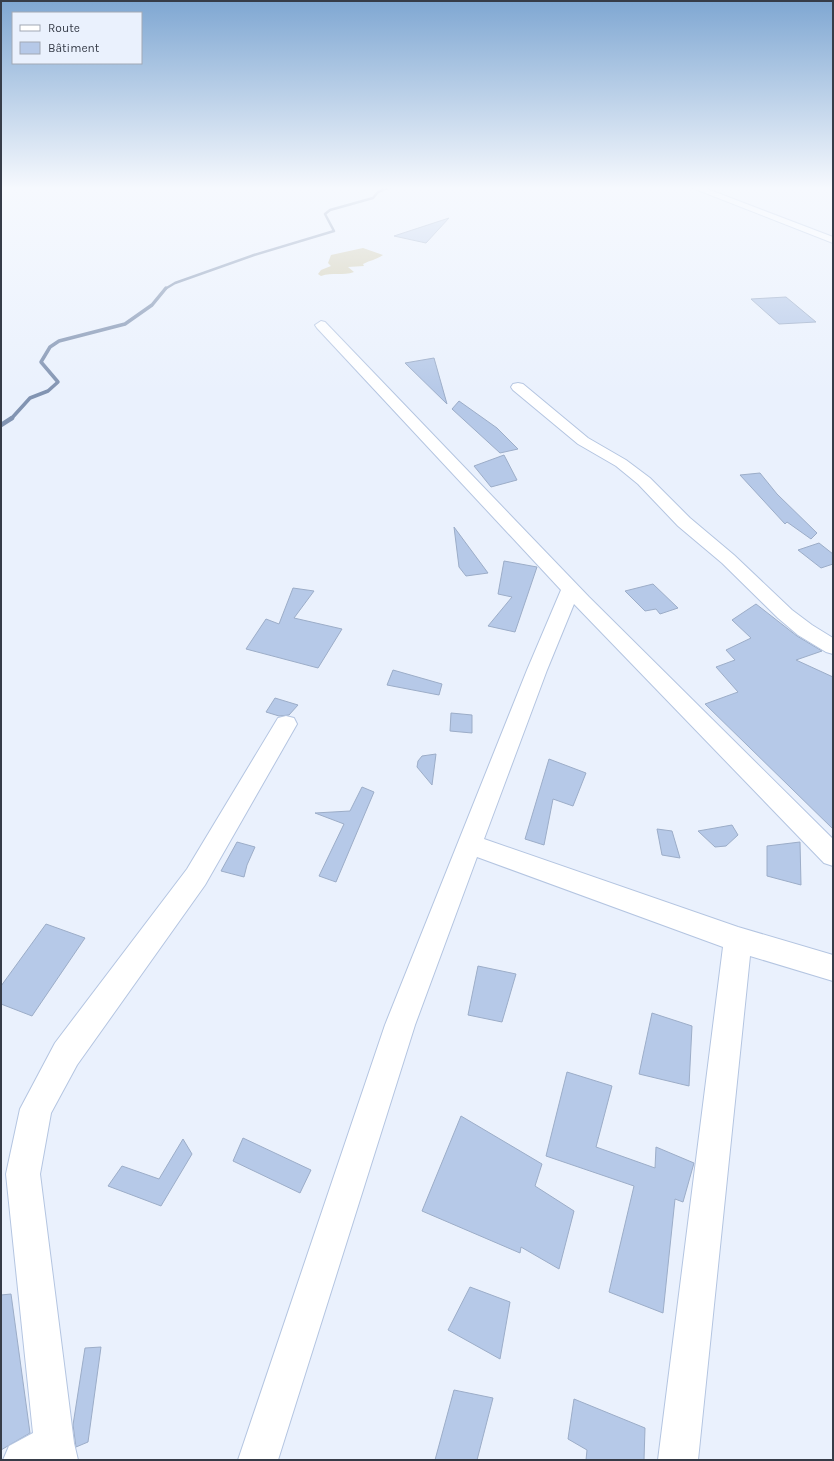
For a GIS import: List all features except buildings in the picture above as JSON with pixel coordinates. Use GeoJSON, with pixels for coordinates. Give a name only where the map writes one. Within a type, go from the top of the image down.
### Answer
{"type":"FeatureCollection","features":[{"type":"Feature","properties":{"kind":"street"},"geometry":{"type":"LineString","coordinates":[[321,325],[571,590],[833,855]]}},
{"type":"Feature","properties":{"kind":"street"},"geometry":{"type":"LineString","coordinates":[[518,387],[583,441],[621,463],[644,481],[684,522],[728,559],[785,614],[805,630],[833,647]]}},
{"type":"Feature","properties":{"kind":"street"},"geometry":{"type":"LineString","coordinates":[[258,1460],[400,1025],[537,670],[571,590]]}},
{"type":"Feature","properties":{"kind":"street"},"geometry":{"type":"LineString","coordinates":[[45,1454],[23,1174],[36,1110],[66,1054],[196,877],[286,724]]}},
{"type":"Feature","properties":{"kind":"street"},"geometry":{"type":"LineString","coordinates":[[470,844],[738,940],[833,968]]}},
{"type":"Feature","properties":{"kind":"street"},"geometry":{"type":"LineString","coordinates":[[678,1460],[738,940]]}},
{"type":"Feature","properties":{"kind":"shaded area"},"geometry":{"type":"Polygon","coordinates":[[[331,255],[383,255],[363,264],[364,266],[348,267],[354,272],[321,276],[318,274],[321,270],[331,266],[328,263],[331,255]]]}},
{"type":"Feature","properties":{"kind":"waterway"},"geometry":{"type":"LineString","coordinates":[[165,289],[175,283],[253,255]]}},
{"type":"Feature","properties":{"kind":"waterway"},"geometry":{"type":"LineString","coordinates":[[12,418],[30,398],[48,391],[58,382],[41,362],[50,347],[59,341],[125,324],[152,305],[165,289]]}},
{"type":"Feature","properties":{"kind":"waterway"},"geometry":{"type":"LineString","coordinates":[[1,425],[12,418]]}}]}
